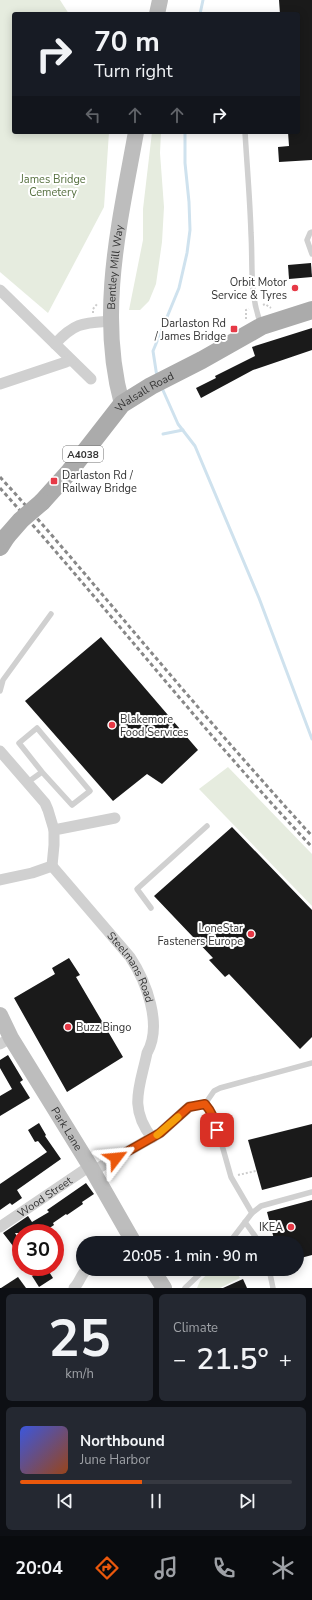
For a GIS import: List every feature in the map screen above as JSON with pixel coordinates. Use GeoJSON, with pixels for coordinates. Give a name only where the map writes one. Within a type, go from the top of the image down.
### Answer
{"type":"FeatureCollection","features":[{"type":"Feature","properties":{"kind":"main road","name":"Walsall Road"},"geometry":{"type":"LineString","coordinates":[[3,542],[69,472],[122,404],[151,386],[202,360],[262,326],[312,310]]}},
{"type":"Feature","properties":{"kind":"street"},"geometry":{"type":"LineString","coordinates":[[157,12],[160,0]]}},
{"type":"Feature","properties":{"kind":"street","name":"Bentley Mill Way"},"geometry":{"type":"LineString","coordinates":[[122,404],[116,382],[111,321],[112,287],[116,242],[136,134]]}},
{"type":"Feature","properties":{"kind":"street"},"geometry":{"type":"LineString","coordinates":[[0,290],[91,379]]}},
{"type":"Feature","properties":{"kind":"street"},"geometry":{"type":"LineString","coordinates":[[55,344],[73,327],[81,324],[111,321]]}},
{"type":"Feature","properties":{"kind":"street"},"geometry":{"type":"LineString","coordinates":[[0,384],[70,360]]}},
{"type":"Feature","properties":{"kind":"street"},"geometry":{"type":"LineString","coordinates":[[0,751],[45,803],[54,830],[52,866],[32,873],[0,880]]}},
{"type":"Feature","properties":{"kind":"street"},"geometry":{"type":"LineString","coordinates":[[54,830],[115,818]]}},
{"type":"Feature","properties":{"kind":"street","name":"Steelmans Road"},"geometry":{"type":"LineString","coordinates":[[52,866],[120,944],[138,968],[150,998],[153,1031],[151,1046],[147,1053],[137,1098],[137,1107],[144,1128],[152,1138]]}},
{"type":"Feature","properties":{"kind":"street","name":"Park Lane"},"geometry":{"type":"LineString","coordinates":[[0,1015],[6,1041],[91,1169],[129,1236]]}},
{"type":"Feature","properties":{"kind":"street","name":"Wood Street"},"geometry":{"type":"LineString","coordinates":[[0,1227],[91,1169],[152,1138],[167,1127],[189,1107]]}},
{"type":"Feature","properties":{"kind":"street"},"geometry":{"type":"LineString","coordinates":[[74,1288],[79,1283],[82,1276]]}},
{"type":"Feature","properties":{"kind":"street"},"geometry":{"type":"LineString","coordinates":[[156,1276],[164,1288]]}},
{"type":"Feature","properties":{"kind":"lane"},"geometry":{"type":"LineString","coordinates":[[245,134],[251,222],[252,287],[255,307],[262,326]]}},
{"type":"Feature","properties":{"kind":"lane"},"geometry":{"type":"LineString","coordinates":[[312,232],[310,233],[308,240],[312,254]]}},
{"type":"Feature","properties":{"kind":"lane"},"geometry":{"type":"LineString","coordinates":[[0,691],[3,680],[51,614]]}},
{"type":"Feature","properties":{"kind":"lane"},"geometry":{"type":"LineString","coordinates":[[37,728],[90,791],[72,805],[42,772],[19,743],[37,728]]}},
{"type":"Feature","properties":{"kind":"lane"},"geometry":{"type":"LineString","coordinates":[[28,782],[42,772]]}},
{"type":"Feature","properties":{"kind":"lane"},"geometry":{"type":"LineString","coordinates":[[151,908],[137,889],[207,826]]}},
{"type":"Feature","properties":{"kind":"lane"},"geometry":{"type":"LineString","coordinates":[[189,1107],[205,1104],[214,1091],[220,1088],[312,1063]]}},
{"type":"Feature","properties":{"kind":"lane"},"geometry":{"type":"LineString","coordinates":[[205,1104],[214,1117],[231,1177],[252,1213]]}},
{"type":"Feature","properties":{"kind":"lane"},"geometry":{"type":"LineString","coordinates":[[234,1236],[252,1213],[261,1206],[312,1192]]}},
{"type":"Feature","properties":{"kind":"lane"},"geometry":{"type":"LineString","coordinates":[[245,1222],[255,1236]]}},
{"type":"Feature","properties":{"kind":"lane"},"geometry":{"type":"LineString","coordinates":[[184,1288],[197,1276]]}},
{"type":"Feature","properties":{"kind":"lane"},"geometry":{"type":"LineString","coordinates":[[270,1276],[272,1288]]}},
{"type":"Feature","properties":{"kind":"path"},"geometry":{"type":"LineString","coordinates":[[231,1177],[256,1171]]}},
{"type":"Feature","properties":{"kind":"green space","name":"James Bridge Cemetery"},"geometry":{"type":"Polygon","coordinates":[[[0,0],[60,0],[68,12],[12,12],[12,134],[109,134],[104,207],[48,313],[0,272],[0,0]]]}},
{"type":"Feature","properties":{"kind":"green space"},"geometry":{"type":"Polygon","coordinates":[[[152,134],[161,134],[160,153],[164,207],[162,242],[156,284],[149,301],[140,310],[129,310],[143,240],[143,209],[152,134]]]}},
{"type":"Feature","properties":{"kind":"green space"},"geometry":{"type":"Polygon","coordinates":[[[228,767],[312,854],[312,906],[199,789],[228,767]]]}},
{"type":"Feature","properties":{"kind":"green space"},"geometry":{"type":"Polygon","coordinates":[[[205,1276],[239,1276],[240,1278],[220,1288],[197,1288],[200,1281],[205,1276]]]}},
{"type":"Feature","properties":{"kind":"building"},"geometry":{"type":"Polygon","coordinates":[[[279,0],[312,0],[312,160],[279,162],[278,147],[289,146],[288,134],[300,134],[300,12],[280,12],[279,0]]]}},
{"type":"Feature","properties":{"kind":"building"},"geometry":{"type":"Polygon","coordinates":[[[311,263],[312,277],[289,279],[288,265],[311,263]]]}},
{"type":"Feature","properties":{"kind":"building"},"geometry":{"type":"Polygon","coordinates":[[[312,328],[312,350],[253,370],[201,398],[196,388],[216,378],[215,376],[255,356],[252,347],[312,328]]]}},
{"type":"Feature","properties":{"kind":"building","name":"Blakemore Food Services"},"geometry":{"type":"Polygon","coordinates":[[[101,637],[198,750],[162,784],[147,774],[113,801],[25,701],[101,637]]]}},
{"type":"Feature","properties":{"kind":"building","name":"LoneStar Fasteners Europe"},"geometry":{"type":"Polygon","coordinates":[[[232,827],[312,910],[312,1037],[300,1049],[229,974],[225,977],[209,960],[213,958],[154,896],[232,827]]]}},
{"type":"Feature","properties":{"kind":"building","name":"Buzz Bingo"},"geometry":{"type":"Polygon","coordinates":[[[69,958],[80,975],[76,977],[123,1057],[67,1092],[14,998],[55,974],[52,968],[69,958]]]}},
{"type":"Feature","properties":{"kind":"building"},"geometry":{"type":"Polygon","coordinates":[[[8,1055],[23,1080],[20,1082],[30,1098],[0,1116],[0,1096],[12,1089],[0,1068],[0,1060],[8,1055]]]}},
{"type":"Feature","properties":{"kind":"building"},"geometry":{"type":"Polygon","coordinates":[[[39,1123],[46,1135],[45,1136],[61,1159],[17,1190],[22,1198],[12,1205],[10,1203],[0,1210],[0,1184],[47,1152],[38,1141],[35,1142],[28,1130],[39,1123]]]}},
{"type":"Feature","properties":{"kind":"building"},"geometry":{"type":"Polygon","coordinates":[[[312,1124],[312,1177],[262,1190],[248,1140],[312,1124]]]}},
{"type":"Feature","properties":{"kind":"building"},"geometry":{"type":"Polygon","coordinates":[[[86,1183],[94,1194],[82,1202],[83,1204],[67,1215],[66,1214],[54,1224],[16,1224],[28,1216],[32,1222],[49,1212],[47,1210],[86,1183]]]}},
{"type":"Feature","properties":{"kind":"building","name":"IKEA"},"geometry":{"type":"Polygon","coordinates":[[[312,1200],[312,1255],[304,1257],[304,1236],[273,1236],[267,1212],[312,1200]]]}},
{"type":"Feature","properties":{"kind":"building"},"geometry":{"type":"Polygon","coordinates":[[[12,1227],[12,1245],[3,1233],[12,1227]]]}},
{"type":"Feature","properties":{"kind":"building"},"geometry":{"type":"Polygon","coordinates":[[[32,1276],[52,1276],[53,1278],[39,1287],[32,1276]]]}},
{"type":"Feature","properties":{"kind":"building"},"geometry":{"type":"Polygon","coordinates":[[[18,1277],[26,1288],[1,1288],[18,1277]]]}},
{"type":"Feature","properties":{"kind":"building"},"geometry":{"type":"Polygon","coordinates":[[[243,1279],[247,1288],[223,1288],[243,1279]]]}},
{"type":"Feature","properties":{"kind":"waterway"},"geometry":{"type":"LineString","coordinates":[[200,12],[203,0]]}},
{"type":"Feature","properties":{"kind":"waterway"},"geometry":{"type":"LineString","coordinates":[[157,377],[153,351],[179,288],[187,253],[190,230],[185,163],[185,134]]}},
{"type":"Feature","properties":{"kind":"waterway"},"geometry":{"type":"LineString","coordinates":[[162,388],[178,424],[195,446],[259,598],[312,739]]}},
{"type":"Feature","properties":{"kind":"waterway"},"geometry":{"type":"LineString","coordinates":[[163,434],[183,430]]}},
{"type":"Feature","properties":{"kind":"railway"},"geometry":{"type":"LineString","coordinates":[[0,477],[272,792],[312,836]]}},
{"type":"Feature","properties":{"kind":"railway"},"geometry":{"type":"LineString","coordinates":[[0,488],[232,759],[312,847]]}},
{"type":"Feature","properties":{"kind":"slow traffic"},"geometry":{"type":"LineString","coordinates":[[157,1135],[178,1117]]}},
{"type":"Feature","properties":{"kind":"place","name":"Orbit Motor Service & Tyres"},"geometry":{"type":"Point","coordinates":[295,288]}},
{"type":"Feature","properties":{"kind":"place","name":"Darlaston Rd / James Bridge"},"geometry":{"type":"Point","coordinates":[234,329]}},
{"type":"Feature","properties":{"kind":"place","name":"Darlaston Rd / Railway Bridge"},"geometry":{"type":"Point","coordinates":[54,481]}},
{"type":"Feature","properties":{"kind":"place","name":"Blakemore Food Services"},"geometry":{"type":"Point","coordinates":[112,725]}},
{"type":"Feature","properties":{"kind":"place","name":"LoneStar Fasteners Europe"},"geometry":{"type":"Point","coordinates":[251,934]}},
{"type":"Feature","properties":{"kind":"place","name":"Buzz Bingo"},"geometry":{"type":"Point","coordinates":[68,1027]}},
{"type":"Feature","properties":{"kind":"place","name":"IKEA"},"geometry":{"type":"Point","coordinates":[291,1227]}},
{"type":"Feature","properties":{"kind":"route"},"geometry":{"type":"LineString","coordinates":[[116,1158],[160,1133],[189,1107],[198,1104],[205,1104],[210,1110],[214,1117],[217,1130]]}}]}
